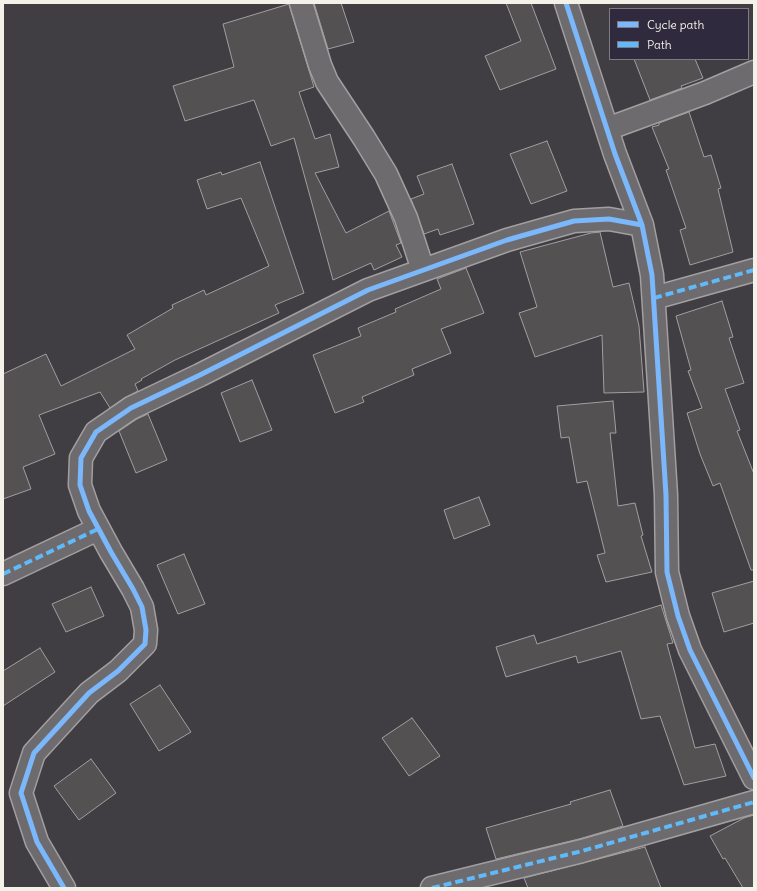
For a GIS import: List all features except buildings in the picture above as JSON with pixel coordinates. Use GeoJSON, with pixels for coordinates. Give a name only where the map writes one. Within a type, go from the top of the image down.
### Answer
{"type":"FeatureCollection","features":[{"type":"Feature","properties":{"kind":"street"},"geometry":{"type":"LineString","coordinates":[[301,3],[320,65],[327,82],[386,174],[406,218],[423,270]]}},
{"type":"Feature","properties":{"kind":"street"},"geometry":{"type":"LineString","coordinates":[[566,3],[607,128],[642,225],[652,275],[666,495],[667,572],[678,616],[690,650],[754,778]]}},
{"type":"Feature","properties":{"kind":"street"},"geometry":{"type":"LineString","coordinates":[[607,128],[705,93],[754,72]]}},
{"type":"Feature","properties":{"kind":"street"},"geometry":{"type":"LineString","coordinates":[[64,888],[37,842],[21,793],[34,753],[89,693],[118,671],[145,644],[146,630],[142,608],[133,589],[98,529],[89,511],[80,485],[81,458],[96,432],[132,408],[368,290],[507,240],[574,221],[608,219],[642,225]]}},
{"type":"Feature","properties":{"kind":"street"},"geometry":{"type":"LineString","coordinates":[[654,298],[754,270]]}},
{"type":"Feature","properties":{"kind":"street"},"geometry":{"type":"LineString","coordinates":[[3,574],[98,529]]}},
{"type":"Feature","properties":{"kind":"street"},"geometry":{"type":"LineString","coordinates":[[432,888],[582,851],[754,802]]}},
{"type":"Feature","properties":{"kind":"marked path"},"geometry":{"type":"LineString","coordinates":[[654,298],[754,270]]}},
{"type":"Feature","properties":{"kind":"marked path"},"geometry":{"type":"LineString","coordinates":[[3,574],[98,529]]}},
{"type":"Feature","properties":{"kind":"marked path"},"geometry":{"type":"LineString","coordinates":[[432,888],[582,851],[754,802]]}},
{"type":"Feature","properties":{"kind":"cycle path"},"geometry":{"type":"LineString","coordinates":[[566,3],[615,154],[642,225],[652,275],[666,495],[667,572],[678,616],[690,650],[754,778]]}},
{"type":"Feature","properties":{"kind":"cycle path"},"geometry":{"type":"LineString","coordinates":[[64,888],[37,842],[21,793],[34,753],[89,693],[118,671],[145,644],[146,630],[142,607],[89,511],[80,485],[81,458],[96,432],[131,408],[200,375],[368,290],[507,240],[574,221],[609,219],[642,225]]}}]}
